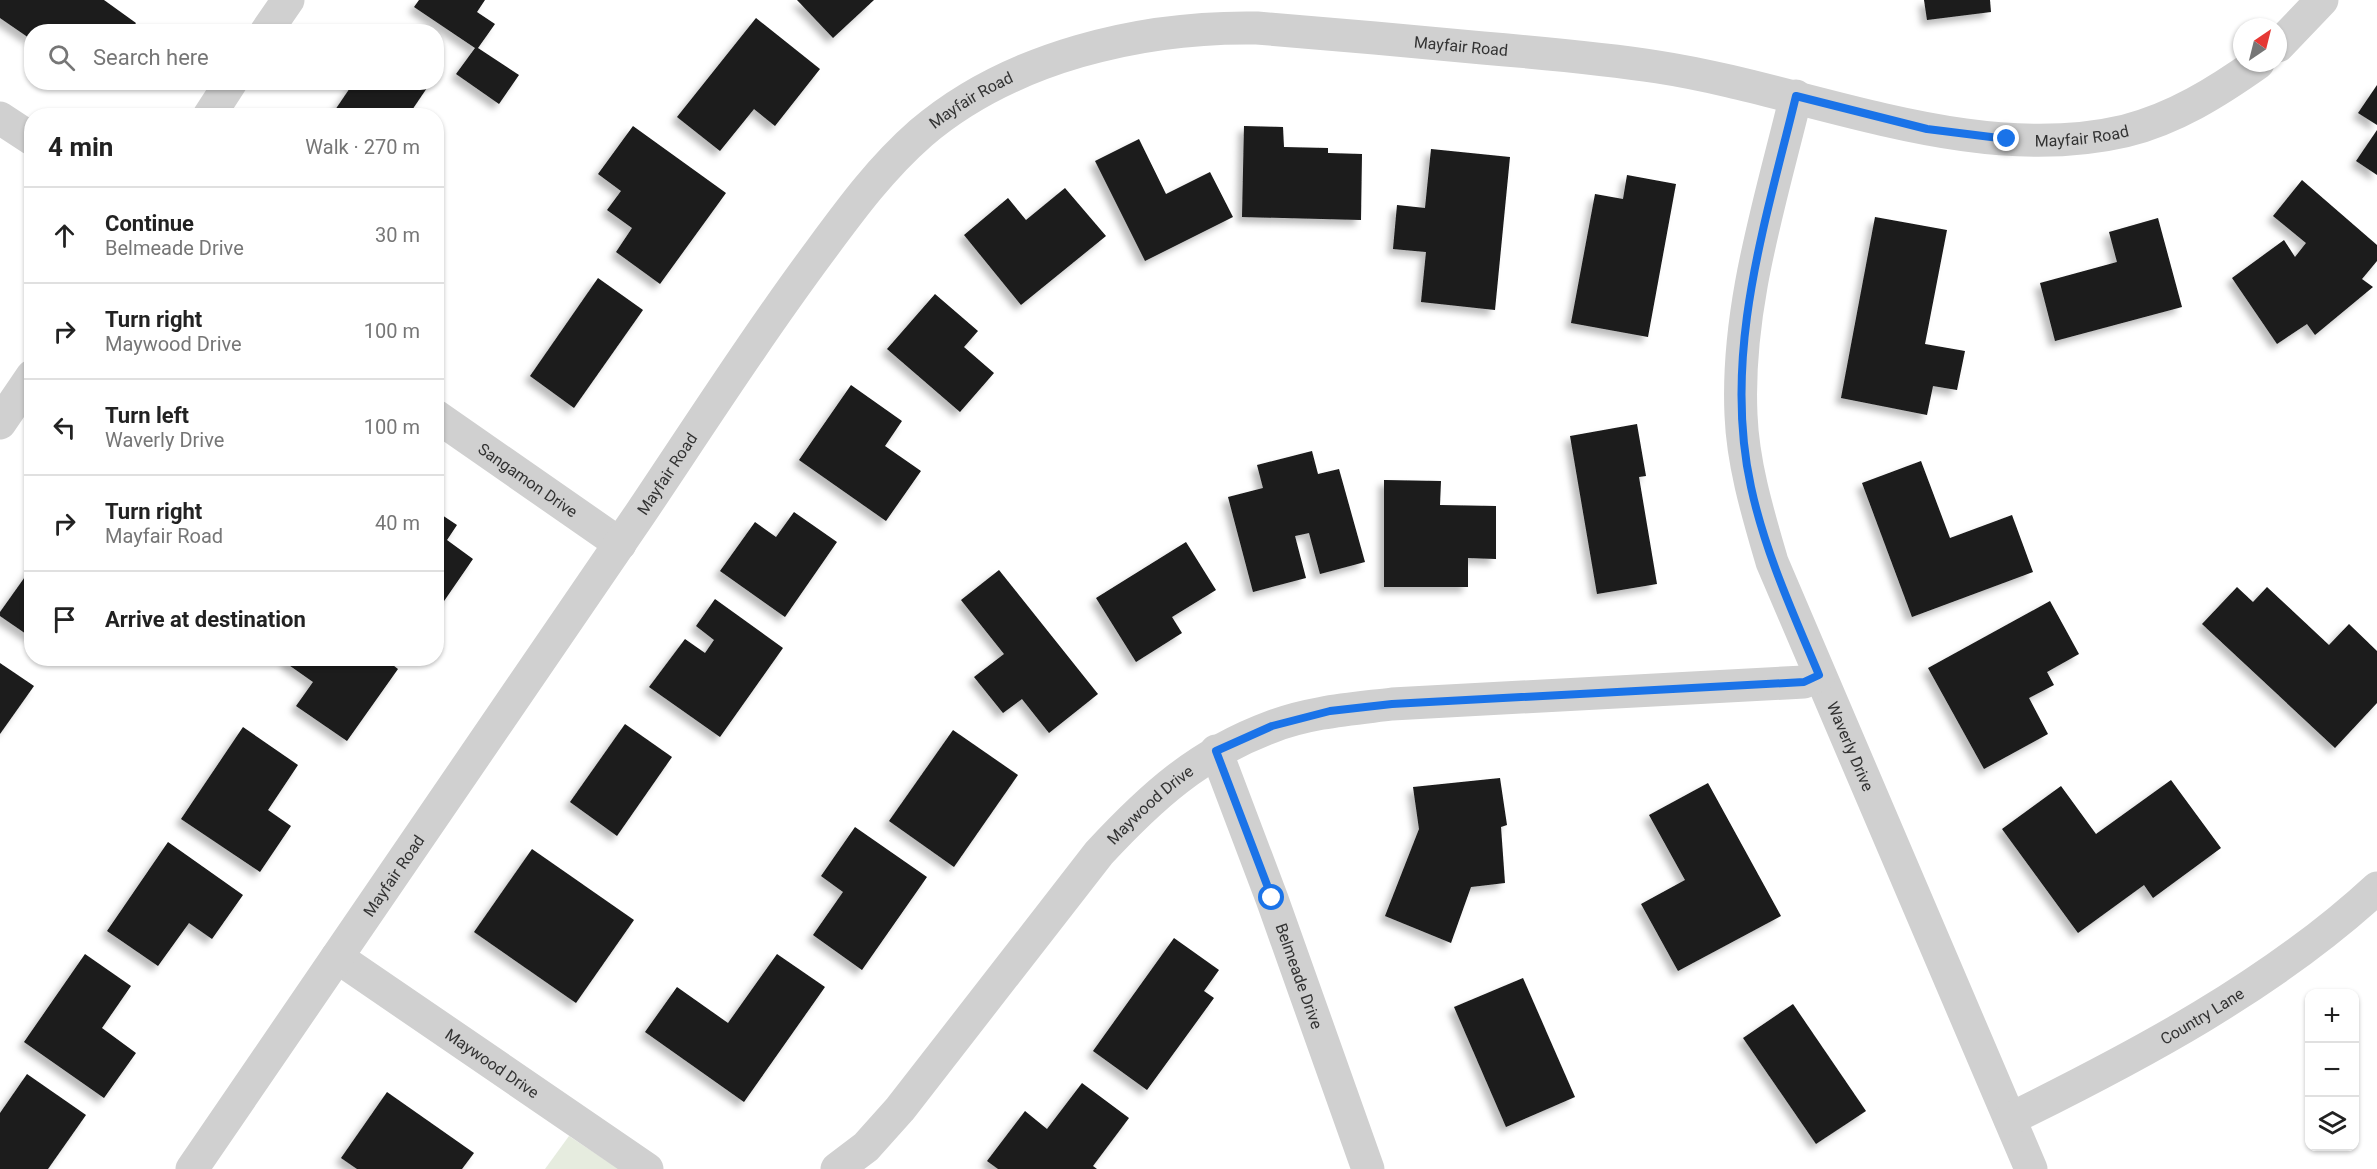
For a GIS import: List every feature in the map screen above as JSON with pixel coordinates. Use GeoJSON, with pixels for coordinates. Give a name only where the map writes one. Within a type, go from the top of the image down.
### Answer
{"type":"FeatureCollection","features":[{"type":"Feature","properties":{"kind":"street"},"geometry":{"type":"LineString","coordinates":[[272,24],[288,0]]}},
{"type":"Feature","properties":{"kind":"street"},"geometry":{"type":"LineString","coordinates":[[2287,37],[2322,0]]}},
{"type":"Feature","properties":{"kind":"street","name":"Mayfair Road"},"geometry":{"type":"LineString","coordinates":[[192,1169],[620,544],[790,291],[876,176],[922,132],[972,96],[1025,69],[1077,52],[1166,33],[1228,14],[1257,28],[1611,60],[1682,71],[1796,96],[1927,129],[2007,139],[2072,139],[2125,131],[2169,116],[2218,91],[2245,72]]}},
{"type":"Feature","properties":{"kind":"street"},"geometry":{"type":"LineString","coordinates":[[213,108],[226,90]]}},
{"type":"Feature","properties":{"kind":"street","name":"Waverly Drive"},"geometry":{"type":"LineString","coordinates":[[1796,96],[1752,276],[1741,356],[1741,416],[1750,486],[1772,562],[2031,1169]]}},
{"type":"Feature","properties":{"kind":"street"},"geometry":{"type":"LineString","coordinates":[[0,118],[24,134]]}},
{"type":"Feature","properties":{"kind":"street"},"geometry":{"type":"LineString","coordinates":[[0,423],[24,388]]}},
{"type":"Feature","properties":{"kind":"street","name":"Sangamon Drive"},"geometry":{"type":"LineString","coordinates":[[444,422],[620,544]]}},
{"type":"Feature","properties":{"kind":"street","name":"Maywood Drive"},"geometry":{"type":"LineString","coordinates":[[837,1169],[866,1147],[900,1109],[1099,853],[1129,820],[1178,776],[1216,751],[1272,726],[1341,710],[1392,704],[1804,682],[1819,675]]}},
{"type":"Feature","properties":{"kind":"street","name":"Belmeade Drive"},"geometry":{"type":"LineString","coordinates":[[1216,751],[1272,898],[1368,1169]]}},
{"type":"Feature","properties":{"kind":"street","name":"Country Lane"},"geometry":{"type":"LineString","coordinates":[[2010,1119],[2084,1083],[2196,1021],[2276,968],[2377,888]]}},
{"type":"Feature","properties":{"kind":"street","name":"Maywood Drive"},"geometry":{"type":"LineString","coordinates":[[337,957],[646,1169]]}},
{"type":"Feature","properties":{"kind":"shaded area"},"geometry":{"type":"Polygon","coordinates":[[[569,1136],[619,1169],[545,1169],[569,1136]]]}},
{"type":"Feature","properties":{"kind":"building"},"geometry":{"type":"Polygon","coordinates":[[[0,0],[104,0],[136,23],[24,24],[24,34],[0,18],[0,0]]]}},
{"type":"Feature","properties":{"kind":"building"},"geometry":{"type":"Polygon","coordinates":[[[419,0],[485,0],[477,12],[495,24],[478,48],[519,75],[499,104],[456,74],[475,48],[444,27],[444,24],[439,24],[414,7],[419,0]]]}},
{"type":"Feature","properties":{"kind":"building"},"geometry":{"type":"Polygon","coordinates":[[[797,0],[874,0],[833,38],[797,0]]]}},
{"type":"Feature","properties":{"kind":"building"},"geometry":{"type":"Polygon","coordinates":[[[1924,0],[1990,0],[1991,12],[1927,20],[1924,0]]]}},
{"type":"Feature","properties":{"kind":"building"},"geometry":{"type":"Polygon","coordinates":[[[756,18],[820,69],[775,126],[754,109],[720,151],[677,117],[756,18]]]}},
{"type":"Feature","properties":{"kind":"building"},"geometry":{"type":"Polygon","coordinates":[[[2377,85],[2377,125],[2358,113],[2377,85]]]}},
{"type":"Feature","properties":{"kind":"building"},"geometry":{"type":"Polygon","coordinates":[[[349,90],[426,90],[413,108],[336,108],[349,90]]]}},
{"type":"Feature","properties":{"kind":"building"},"geometry":{"type":"Polygon","coordinates":[[[633,126],[726,193],[660,284],[616,252],[632,228],[607,210],[621,191],[598,174],[633,126]]]}},
{"type":"Feature","properties":{"kind":"building"},"geometry":{"type":"Polygon","coordinates":[[[1244,126],[1283,127],[1284,147],[1328,148],[1328,153],[1362,154],[1361,220],[1242,217],[1244,126]]]}},
{"type":"Feature","properties":{"kind":"building"},"geometry":{"type":"Polygon","coordinates":[[[2377,130],[2377,175],[2356,161],[2377,130]]]}},
{"type":"Feature","properties":{"kind":"building"},"geometry":{"type":"Polygon","coordinates":[[[1139,139],[1166,194],[1210,172],[1233,217],[1145,261],[1095,161],[1139,139]]]}},
{"type":"Feature","properties":{"kind":"building"},"geometry":{"type":"Polygon","coordinates":[[[1431,149],[1510,157],[1495,310],[1421,302],[1426,252],[1393,249],[1397,205],[1425,208],[1431,149]]]}},
{"type":"Feature","properties":{"kind":"building"},"geometry":{"type":"Polygon","coordinates":[[[1627,175],[1676,184],[1648,337],[1571,323],[1595,194],[1623,199],[1627,175]]]}},
{"type":"Feature","properties":{"kind":"building"},"geometry":{"type":"Polygon","coordinates":[[[2302,180],[2377,245],[2377,261],[2362,279],[2373,287],[2315,335],[2307,324],[2277,344],[2232,278],[2284,240],[2295,257],[2306,243],[2273,216],[2302,180]]]}},
{"type":"Feature","properties":{"kind":"building"},"geometry":{"type":"Polygon","coordinates":[[[1065,188],[1106,236],[1021,305],[964,235],[1008,198],[1026,220],[1065,188]]]}},
{"type":"Feature","properties":{"kind":"building"},"geometry":{"type":"Polygon","coordinates":[[[1875,217],[1947,230],[1925,344],[1965,351],[1957,390],[1933,386],[1927,415],[1841,398],[1875,217]]]}},
{"type":"Feature","properties":{"kind":"building"},"geometry":{"type":"Polygon","coordinates":[[[2158,218],[2182,307],[2055,341],[2040,283],[2117,262],[2109,232],[2158,218]]]}},
{"type":"Feature","properties":{"kind":"building"},"geometry":{"type":"Polygon","coordinates":[[[598,278],[643,310],[574,408],[530,376],[598,278]]]}},
{"type":"Feature","properties":{"kind":"building"},"geometry":{"type":"Polygon","coordinates":[[[935,294],[978,331],[964,347],[994,373],[960,412],[887,349],[935,294]]]}},
{"type":"Feature","properties":{"kind":"building"},"geometry":{"type":"Polygon","coordinates":[[[851,385],[902,421],[885,446],[921,471],[886,521],[799,460],[851,385]]]}},
{"type":"Feature","properties":{"kind":"building"},"geometry":{"type":"Polygon","coordinates":[[[1637,424],[1646,476],[1639,477],[1657,584],[1597,594],[1570,436],[1637,424]]]}},
{"type":"Feature","properties":{"kind":"building"},"geometry":{"type":"Polygon","coordinates":[[[1312,451],[1318,474],[1339,469],[1365,562],[1320,574],[1309,533],[1295,536],[1306,578],[1253,592],[1228,497],[1263,488],[1257,465],[1312,451]]]}},
{"type":"Feature","properties":{"kind":"building"},"geometry":{"type":"Polygon","coordinates":[[[1921,461],[1950,538],[2012,515],[2033,572],[1912,617],[1862,483],[1921,461]]]}},
{"type":"Feature","properties":{"kind":"building"},"geometry":{"type":"Polygon","coordinates":[[[1384,480],[1441,481],[1440,505],[1496,506],[1496,559],[1468,558],[1468,587],[1384,587],[1384,480]]]}},
{"type":"Feature","properties":{"kind":"building"},"geometry":{"type":"Polygon","coordinates":[[[794,512],[837,542],[785,617],[720,571],[755,522],[776,537],[794,512]]]}},
{"type":"Feature","properties":{"kind":"building"},"geometry":{"type":"Polygon","coordinates":[[[444,516],[457,525],[447,540],[473,559],[444,601],[444,516]]]}},
{"type":"Feature","properties":{"kind":"building"},"geometry":{"type":"Polygon","coordinates":[[[1186,542],[1216,590],[1172,617],[1182,633],[1136,662],[1096,598],[1186,542]]]}},
{"type":"Feature","properties":{"kind":"building"},"geometry":{"type":"Polygon","coordinates":[[[999,570],[1098,694],[1049,733],[1022,699],[1003,713],[974,677],[1004,654],[961,600],[999,570]]]}},
{"type":"Feature","properties":{"kind":"building"},"geometry":{"type":"Polygon","coordinates":[[[24,578],[24,632],[0,616],[0,612],[24,578]]]}},
{"type":"Feature","properties":{"kind":"building"},"geometry":{"type":"Polygon","coordinates":[[[2237,587],[2253,602],[2267,587],[2329,645],[2349,624],[2377,651],[2377,703],[2335,748],[2202,624],[2237,587]]]}},
{"type":"Feature","properties":{"kind":"building"},"geometry":{"type":"Polygon","coordinates":[[[715,599],[783,648],[720,737],[649,687],[685,639],[705,653],[714,640],[696,626],[715,599]]]}},
{"type":"Feature","properties":{"kind":"building"},"geometry":{"type":"Polygon","coordinates":[[[2050,601],[2079,654],[2047,672],[2054,685],[2029,698],[2048,734],[1984,769],[1928,668],[2050,601]]]}},
{"type":"Feature","properties":{"kind":"building"},"geometry":{"type":"Polygon","coordinates":[[[0,663],[34,686],[0,734],[0,663]]]}},
{"type":"Feature","properties":{"kind":"building"},"geometry":{"type":"Polygon","coordinates":[[[290,666],[394,666],[398,669],[347,741],[296,706],[313,682],[290,666]]]}},
{"type":"Feature","properties":{"kind":"building"},"geometry":{"type":"Polygon","coordinates":[[[625,724],[672,757],[617,836],[570,802],[625,724]]]}},
{"type":"Feature","properties":{"kind":"building"},"geometry":{"type":"Polygon","coordinates":[[[243,727],[298,765],[268,810],[291,826],[260,872],[181,819],[243,727]]]}},
{"type":"Feature","properties":{"kind":"building"},"geometry":{"type":"Polygon","coordinates":[[[953,730],[1018,775],[954,867],[889,821],[953,730]]]}},
{"type":"Feature","properties":{"kind":"building"},"geometry":{"type":"Polygon","coordinates":[[[1500,778],[1507,825],[1501,827],[1505,883],[1471,887],[1451,943],[1385,916],[1419,829],[1413,787],[1500,778]]]}},
{"type":"Feature","properties":{"kind":"building"},"geometry":{"type":"Polygon","coordinates":[[[2171,780],[2221,848],[2153,898],[2144,885],[2078,933],[2002,829],[2061,786],[2096,834],[2171,780]]]}},
{"type":"Feature","properties":{"kind":"building"},"geometry":{"type":"Polygon","coordinates":[[[1708,783],[1781,916],[1678,971],[1641,904],[1685,880],[1649,815],[1708,783]]]}},
{"type":"Feature","properties":{"kind":"building"},"geometry":{"type":"Polygon","coordinates":[[[855,827],[927,877],[862,970],[813,935],[843,892],[821,876],[855,827]]]}},
{"type":"Feature","properties":{"kind":"building"},"geometry":{"type":"Polygon","coordinates":[[[168,842],[243,895],[212,939],[189,923],[158,966],[107,931],[168,842]]]}},
{"type":"Feature","properties":{"kind":"building"},"geometry":{"type":"Polygon","coordinates":[[[532,849],[634,920],[576,1003],[474,932],[532,849]]]}},
{"type":"Feature","properties":{"kind":"building"},"geometry":{"type":"Polygon","coordinates":[[[1174,938],[1219,970],[1204,991],[1214,998],[1147,1090],[1093,1051],[1174,938]]]}},
{"type":"Feature","properties":{"kind":"building"},"geometry":{"type":"Polygon","coordinates":[[[85,954],[131,986],[102,1028],[136,1053],[104,1098],[24,1042],[85,954]]]}},
{"type":"Feature","properties":{"kind":"building"},"geometry":{"type":"Polygon","coordinates":[[[777,954],[825,987],[744,1102],[645,1032],[677,987],[728,1023],[777,954]]]}},
{"type":"Feature","properties":{"kind":"building"},"geometry":{"type":"Polygon","coordinates":[[[1523,978],[1575,1097],[1506,1127],[1454,1007],[1523,978]]]}},
{"type":"Feature","properties":{"kind":"building"},"geometry":{"type":"Polygon","coordinates":[[[1793,1004],[1866,1111],[1816,1144],[1743,1038],[1793,1004]]]}},
{"type":"Feature","properties":{"kind":"building"},"geometry":{"type":"Polygon","coordinates":[[[27,1074],[86,1115],[48,1169],[0,1169],[0,1113],[27,1074]]]}},
{"type":"Feature","properties":{"kind":"building"},"geometry":{"type":"Polygon","coordinates":[[[1082,1083],[1129,1118],[1093,1166],[1097,1169],[998,1169],[987,1161],[1025,1111],[1047,1129],[1082,1083]]]}},
{"type":"Feature","properties":{"kind":"building"},"geometry":{"type":"Polygon","coordinates":[[[387,1092],[474,1153],[462,1169],[357,1169],[341,1158],[387,1092]]]}},
{"type":"Feature","properties":{"kind":"route"},"geometry":{"type":"LineString","coordinates":[[1272,898],[1216,751],[1272,726],[1330,711],[1392,704],[1804,682],[1819,675],[1772,562],[1750,486],[1741,416],[1741,356],[1752,276],[1796,96],[1927,129],[2007,139]]}}]}
